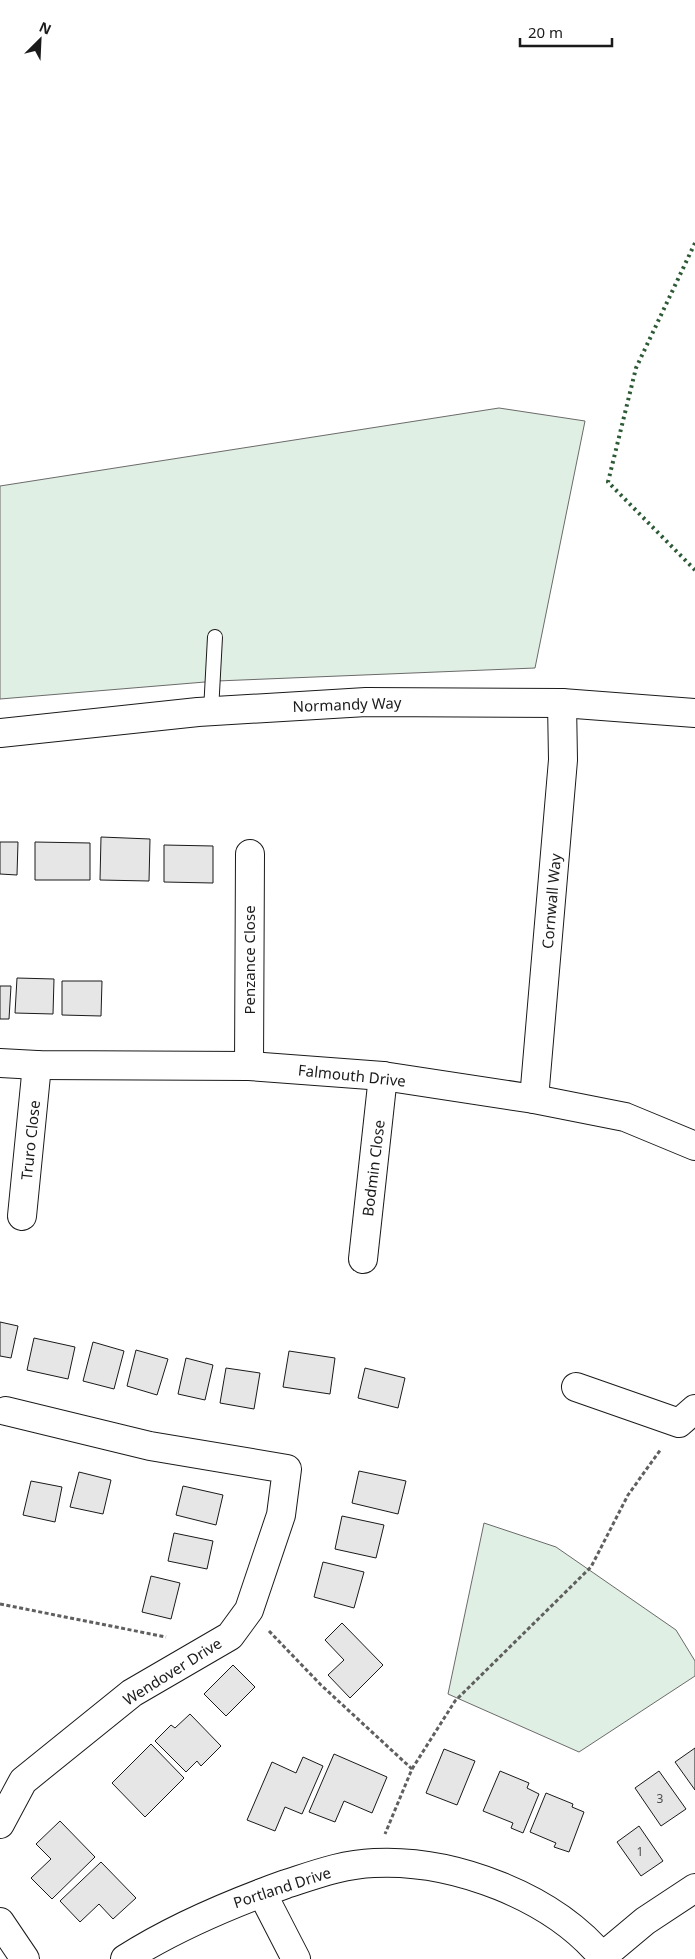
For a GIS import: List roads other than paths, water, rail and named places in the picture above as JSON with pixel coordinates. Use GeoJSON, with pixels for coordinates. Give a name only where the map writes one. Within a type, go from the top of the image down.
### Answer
{"type":"FeatureCollection","features":[{"type":"Feature","properties":{"kind":"street","name":"Normandy Way"},"geometry":{"type":"LineString","coordinates":[[0,733],[211,711],[366,702],[562,703],[695,713]]}},
{"type":"Feature","properties":{"kind":"street","name":"Cornwall Way"},"geometry":{"type":"LineString","coordinates":[[534,1099],[562,760],[562,703]]}},
{"type":"Feature","properties":{"kind":"street","name":"Penzance Close"},"geometry":{"type":"LineString","coordinates":[[249,1066],[250,854]]}},
{"type":"Feature","properties":{"kind":"street","name":"Falmouth Drive"},"geometry":{"type":"LineString","coordinates":[[0,1063],[37,1065],[249,1066],[384,1076],[534,1099],[625,1118],[695,1146]]}},
{"type":"Feature","properties":{"kind":"street","name":"Truro Close"},"geometry":{"type":"LineString","coordinates":[[22,1216],[37,1065]]}},
{"type":"Feature","properties":{"kind":"street","name":"Bodmin Close"},"geometry":{"type":"LineString","coordinates":[[362,1259],[384,1076]]}},
{"type":"Feature","properties":{"kind":"street"},"geometry":{"type":"LineString","coordinates":[[576,1387],[687,1416]]}},
{"type":"Feature","properties":{"kind":"street","name":"Wendover Drive"},"geometry":{"type":"LineString","coordinates":[[0,1824],[23,1782],[132,1693],[230,1636],[249,1610],[281,1515],[288,1469],[150,1446],[6,1411]]}},
{"type":"Feature","properties":{"kind":"street","name":"Portland Drive"},"geometry":{"type":"LineString","coordinates":[[125,1959],[228,1905],[327,1870],[373,1863],[416,1864],[498,1884],[533,1902],[570,1926],[603,1958]]}},
{"type":"Feature","properties":{"kind":"street"},"geometry":{"type":"LineString","coordinates":[[603,1958],[645,1921],[695,1888]]}},
{"type":"Feature","properties":{"kind":"street"},"geometry":{"type":"LineString","coordinates":[[262,1893],[296,1959]]}},
{"type":"Feature","properties":{"kind":"street"},"geometry":{"type":"LineString","coordinates":[[0,1922],[25,1959]]}},
{"type":"Feature","properties":{"kind":"lane"},"geometry":{"type":"LineString","coordinates":[[211,711],[215,637]]}}]}
